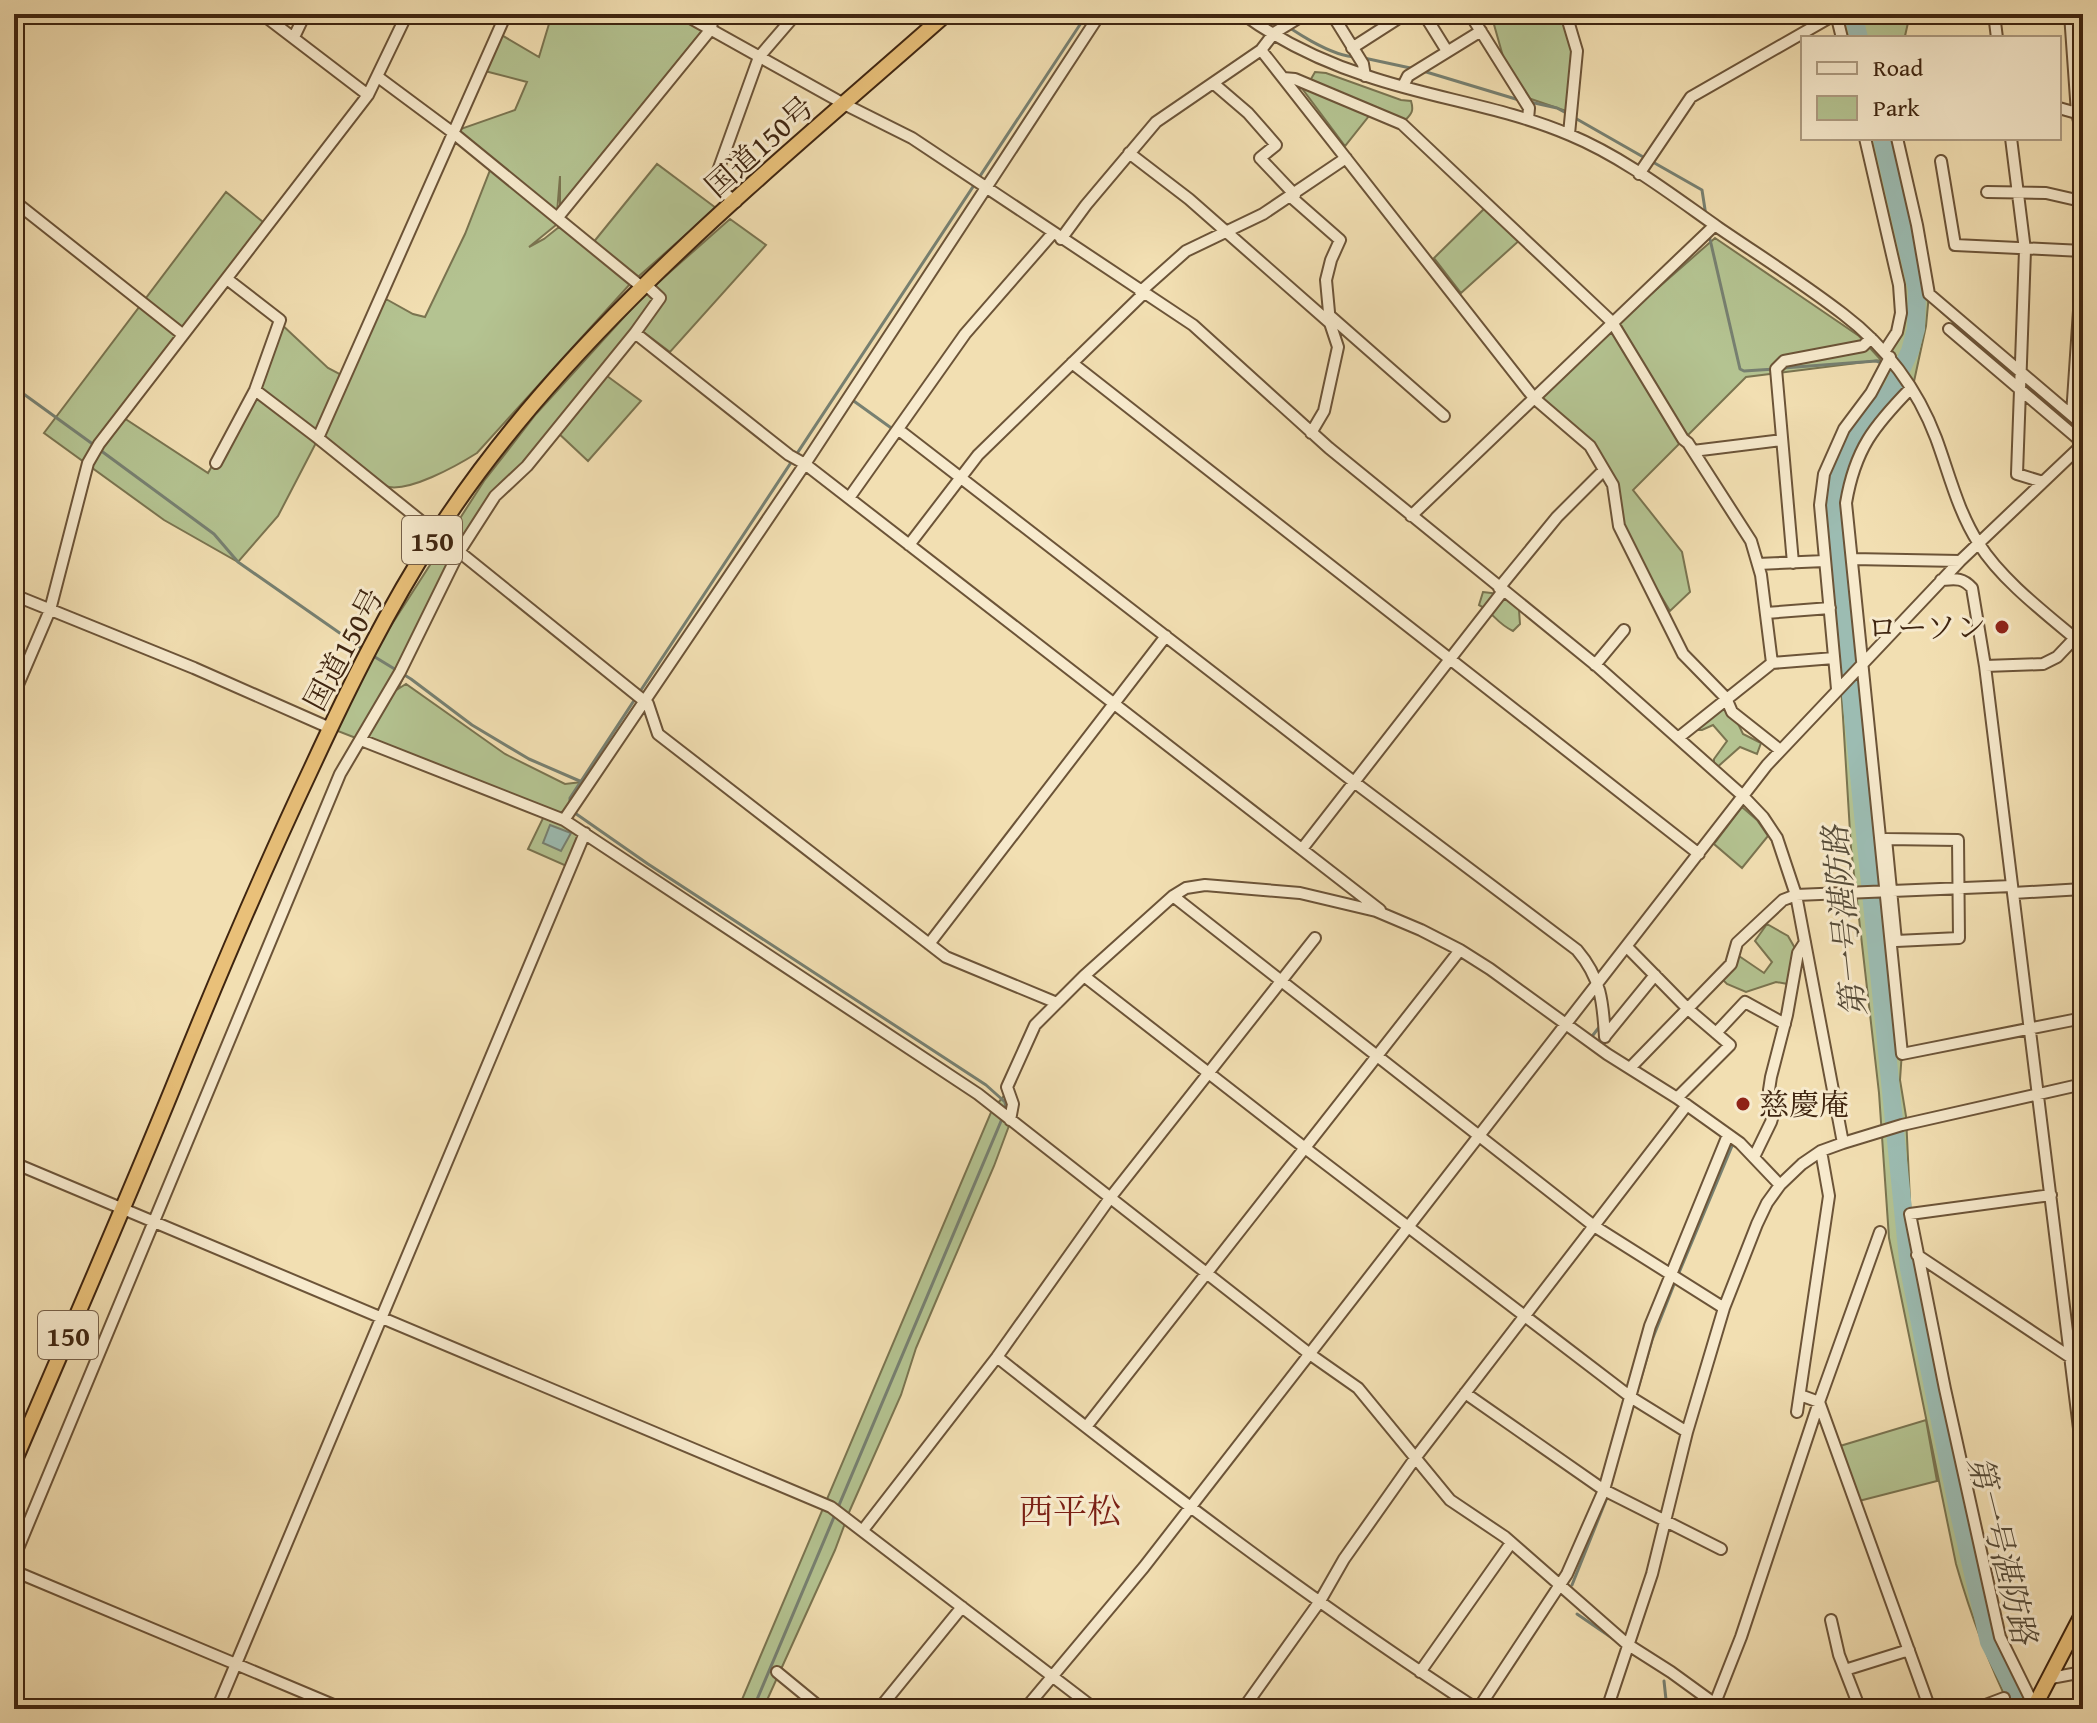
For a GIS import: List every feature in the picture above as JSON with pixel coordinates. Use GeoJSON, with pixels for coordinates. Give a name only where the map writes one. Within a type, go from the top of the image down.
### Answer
{"type":"FeatureCollection","features":[{"type":"Feature","properties":{"kind":"highway","name":"国道150号"},"geometry":{"type":"LineString","coordinates":[[14,1462],[268,861],[363,661],[436,534],[530,410],[572,361],[645,286],[946,14]]}},
{"type":"Feature","properties":{"kind":"highway"},"geometry":{"type":"LineString","coordinates":[[2034,1708],[2083,1613]]}},
{"type":"Feature","properties":{"kind":"street"},"geometry":{"type":"LineString","coordinates":[[262,14],[368,95]]}},
{"type":"Feature","properties":{"kind":"street"},"geometry":{"type":"LineString","coordinates":[[294,37],[305,14]]}},
{"type":"Feature","properties":{"kind":"street"},"geometry":{"type":"LineString","coordinates":[[14,694],[50,610],[85,470],[99,444],[368,95],[407,14]]}},
{"type":"Feature","properties":{"kind":"street"},"geometry":{"type":"LineString","coordinates":[[318,438],[506,14]]}},
{"type":"Feature","properties":{"kind":"street"},"geometry":{"type":"LineString","coordinates":[[683,14],[844,104],[912,138],[1193,325],[1311,433],[1595,665],[1743,796],[1777,838],[1796,895],[1843,1143]]}},
{"type":"Feature","properties":{"kind":"street"},"geometry":{"type":"LineString","coordinates":[[558,217],[711,29],[713,14]]}},
{"type":"Feature","properties":{"kind":"street"},"geometry":{"type":"LineString","coordinates":[[736,202],[723,192],[715,179],[759,57],[796,14]]}},
{"type":"Feature","properties":{"kind":"street"},"geometry":{"type":"LineString","coordinates":[[570,813],[805,464],[1100,14]]}},
{"type":"Feature","properties":{"kind":"street"},"geometry":{"type":"LineString","coordinates":[[1243,14],[1274,33],[1365,76],[1528,119],[1569,134],[1639,174],[1715,225],[1843,314],[1871,338],[1910,386],[1934,434],[1978,544],[2010,579],[2079,641],[2043,664],[1985,666]]}},
{"type":"Feature","properties":{"kind":"street"},"geometry":{"type":"LineString","coordinates":[[849,498],[965,334],[1057,236],[1156,122],[1261,50],[1274,33],[1305,14]]}},
{"type":"Feature","properties":{"kind":"street"},"geometry":{"type":"LineString","coordinates":[[1332,14],[1363,64],[1365,76]]}},
{"type":"Feature","properties":{"kind":"street"},"geometry":{"type":"LineString","coordinates":[[1378,14],[1386,26]]}},
{"type":"Feature","properties":{"kind":"street"},"geometry":{"type":"LineString","coordinates":[[1352,48],[1405,14]]}},
{"type":"Feature","properties":{"kind":"street"},"geometry":{"type":"LineString","coordinates":[[1424,14],[1447,51]]}},
{"type":"Feature","properties":{"kind":"street"},"geometry":{"type":"LineString","coordinates":[[1470,14],[1529,108],[1528,119]]}},
{"type":"Feature","properties":{"kind":"street"},"geometry":{"type":"LineString","coordinates":[[1566,14],[1577,51],[1569,134]]}},
{"type":"Feature","properties":{"kind":"street"},"geometry":{"type":"LineString","coordinates":[[1639,174],[1691,97],[1836,14],[1842,36]]}},
{"type":"Feature","properties":{"kind":"street"},"geometry":{"type":"LineString","coordinates":[[1994,14],[1997,36]]}},
{"type":"Feature","properties":{"kind":"street"},"geometry":{"type":"LineString","coordinates":[[2070,14],[2083,137]]}},
{"type":"Feature","properties":{"kind":"street"},"geometry":{"type":"LineString","coordinates":[[1403,86],[1408,76],[1481,31]]}},
{"type":"Feature","properties":{"kind":"street"},"geometry":{"type":"LineString","coordinates":[[1261,50],[1534,398],[1590,446],[1613,485],[1619,526],[1683,654],[1726,698],[1732,712],[1780,750]]}},
{"type":"Feature","properties":{"kind":"street"},"geometry":{"type":"LineString","coordinates":[[14,1558],[340,774],[406,662],[459,552],[495,496],[527,466],[660,298],[378,77]]}},
{"type":"Feature","properties":{"kind":"street"},"geometry":{"type":"LineString","coordinates":[[1283,78],[1303,82],[1402,124],[1612,322],[1683,439],[1751,541],[1758,564],[1772,663]]}},
{"type":"Feature","properties":{"kind":"street"},"geometry":{"type":"LineString","coordinates":[[1213,83],[1248,113],[1276,145],[1260,158],[1293,196],[1340,240],[1326,280],[1330,319],[1338,347],[1324,411],[1311,433]]}},
{"type":"Feature","properties":{"kind":"street"},"geometry":{"type":"LineString","coordinates":[[1839,687],[1820,505],[1824,474],[1844,429],[1871,393],[1897,332],[1901,313],[1899,285],[1865,140]]}},
{"type":"Feature","properties":{"kind":"street"},"geometry":{"type":"LineString","coordinates":[[1897,140],[1929,294],[2083,425]]}},
{"type":"Feature","properties":{"kind":"street"},"geometry":{"type":"LineString","coordinates":[[2011,140],[2025,250],[2017,474],[2043,482]]}},
{"type":"Feature","properties":{"kind":"street"},"geometry":{"type":"LineString","coordinates":[[1129,153],[1183,194],[1225,233],[1444,416]]}},
{"type":"Feature","properties":{"kind":"street"},"geometry":{"type":"LineString","coordinates":[[909,545],[978,455],[1186,251],[1293,196],[1346,158]]}},
{"type":"Feature","properties":{"kind":"street"},"geometry":{"type":"LineString","coordinates":[[1941,161],[1955,245],[2083,251],[2072,415]]}},
{"type":"Feature","properties":{"kind":"street"},"geometry":{"type":"LineString","coordinates":[[1987,192],[2046,193],[2081,201]]}},
{"type":"Feature","properties":{"kind":"street"},"geometry":{"type":"LineString","coordinates":[[14,201],[182,334]]}},
{"type":"Feature","properties":{"kind":"street"},"geometry":{"type":"LineString","coordinates":[[1411,516],[1715,225]]}},
{"type":"Feature","properties":{"kind":"street"},"geometry":{"type":"LineString","coordinates":[[216,463],[255,390],[280,320],[227,279]]}},
{"type":"Feature","properties":{"kind":"street"},"geometry":{"type":"LineString","coordinates":[[1025,1709],[1054,1678],[1311,1355],[1780,750],[1941,580],[2083,444],[1949,329]]}},
{"type":"Feature","properties":{"kind":"street"},"geometry":{"type":"LineString","coordinates":[[635,333],[1388,916]]}},
{"type":"Feature","properties":{"kind":"street"},"geometry":{"type":"LineString","coordinates":[[1793,563],[1776,369],[1784,361],[1863,346],[1871,338]]}},
{"type":"Feature","properties":{"kind":"street"},"geometry":{"type":"LineString","coordinates":[[1072,363],[1699,854]]}},
{"type":"Feature","properties":{"kind":"street"},"geometry":{"type":"LineString","coordinates":[[1910,386],[1883,417],[1854,463],[1846,503],[1902,1054],[2083,1018]]}},
{"type":"Feature","properties":{"kind":"street"},"geometry":{"type":"LineString","coordinates":[[255,390],[644,701],[658,734],[946,957],[1057,1003]]}},
{"type":"Feature","properties":{"kind":"street"},"geometry":{"type":"LineString","coordinates":[[899,430],[1354,782],[1577,950],[1591,966],[1598,984],[1602,1002],[1601,1042]]}},
{"type":"Feature","properties":{"kind":"street"},"geometry":{"type":"LineString","coordinates":[[1693,451],[1782,440]]}},
{"type":"Feature","properties":{"kind":"street"},"geometry":{"type":"LineString","coordinates":[[1302,849],[1557,517],[1604,470]]}},
{"type":"Feature","properties":{"kind":"street"},"geometry":{"type":"LineString","coordinates":[[1852,559],[1960,561]]}},
{"type":"Feature","properties":{"kind":"street"},"geometry":{"type":"LineString","coordinates":[[1758,564],[1825,561]]}},
{"type":"Feature","properties":{"kind":"street"},"geometry":{"type":"LineString","coordinates":[[1941,580],[1958,578],[1972,588],[1985,666],[2070,1357],[2078,1371],[2083,1461]]}},
{"type":"Feature","properties":{"kind":"street"},"geometry":{"type":"LineString","coordinates":[[14,595],[194,668],[330,728]]}},
{"type":"Feature","properties":{"kind":"street"},"geometry":{"type":"LineString","coordinates":[[1766,613],[1830,608]]}},
{"type":"Feature","properties":{"kind":"street"},"geometry":{"type":"LineString","coordinates":[[1595,665],[1624,630]]}},
{"type":"Feature","properties":{"kind":"street"},"geometry":{"type":"LineString","coordinates":[[929,944],[1166,636]]}},
{"type":"Feature","properties":{"kind":"street"},"geometry":{"type":"LineString","coordinates":[[1678,738],[1772,663],[1834,658]]}},
{"type":"Feature","properties":{"kind":"street"},"geometry":{"type":"LineString","coordinates":[[361,740],[570,813],[585,833],[978,1094],[1311,1355],[1358,1388],[1450,1500],[1511,1543],[1627,1644],[1718,1706],[1819,1402],[1880,1232]]}},
{"type":"Feature","properties":{"kind":"street"},"geometry":{"type":"LineString","coordinates":[[217,1709],[585,833]]}},
{"type":"Feature","properties":{"kind":"street"},"geometry":{"type":"LineString","coordinates":[[1886,839],[1958,840],[1959,888],[1959,938],[1896,941],[1885,890],[1886,839]]}},
{"type":"Feature","properties":{"kind":"street"},"geometry":{"type":"LineString","coordinates":[[1010,1120],[1013,1104],[1007,1087],[1035,1025],[1173,896],[1186,888],[1205,885],[1243,887],[1300,893],[1388,916],[1460,950],[1566,1024],[1601,1042],[1630,1068],[1682,1102],[1754,1157],[1780,1185]]}},
{"type":"Feature","properties":{"kind":"street"},"geometry":{"type":"LineString","coordinates":[[1630,1068],[1731,964],[1737,943],[1783,900],[1796,895],[1885,890],[2083,889]]}},
{"type":"Feature","properties":{"kind":"street"},"geometry":{"type":"LineString","coordinates":[[1173,896],[1594,1226],[1724,1308]]}},
{"type":"Feature","properties":{"kind":"street"},"geometry":{"type":"LineString","coordinates":[[863,1530],[997,1357],[1110,1198],[1315,938]]}},
{"type":"Feature","properties":{"kind":"street"},"geometry":{"type":"LineString","coordinates":[[1754,1157],[1774,1112],[1769,1090],[1798,953],[1805,942]]}},
{"type":"Feature","properties":{"kind":"street"},"geometry":{"type":"LineString","coordinates":[[1243,1709],[1416,1457],[1594,1226],[1682,1102],[1730,1045],[1688,1009],[1627,947]]}},
{"type":"Feature","properties":{"kind":"street"},"geometry":{"type":"LineString","coordinates":[[1086,1427],[1460,950]]}},
{"type":"Feature","properties":{"kind":"street"},"geometry":{"type":"LineString","coordinates":[[1601,1042],[1655,975]]}},
{"type":"Feature","properties":{"kind":"street"},"geometry":{"type":"LineString","coordinates":[[1084,976],[1524,1316],[1633,1398],[1687,1432]]}},
{"type":"Feature","properties":{"kind":"street"},"geometry":{"type":"LineString","coordinates":[[1716,1033],[1745,1002],[1785,1024]]}},
{"type":"Feature","properties":{"kind":"street"},"geometry":{"type":"LineString","coordinates":[[1607,1709],[1666,1523],[1687,1432],[1724,1308],[1767,1203],[1780,1185],[1821,1151],[1843,1143],[1902,1125],[2083,1084]]}},
{"type":"Feature","properties":{"kind":"street"},"geometry":{"type":"LineString","coordinates":[[997,1357],[1190,1507],[1356,1629],[1477,1709],[1567,1574],[1604,1490],[1633,1398],[1650,1326],[1676,1278],[1727,1138]]}},
{"type":"Feature","properties":{"kind":"street"},"geometry":{"type":"LineString","coordinates":[[1797,1412],[1829,1196],[1821,1151]]}},
{"type":"Feature","properties":{"kind":"street"},"geometry":{"type":"LineString","coordinates":[[14,1163],[831,1507],[1095,1709]]}},
{"type":"Feature","properties":{"kind":"street"},"geometry":{"type":"LineString","coordinates":[[2034,1708],[2000,1637],[1910,1214],[2051,1195]]}},
{"type":"Feature","properties":{"kind":"street"},"geometry":{"type":"LineString","coordinates":[[1917,1255],[2070,1357]]}},
{"type":"Feature","properties":{"kind":"street"},"geometry":{"type":"LineString","coordinates":[[1465,1393],[1604,1490],[1721,1549]]}},
{"type":"Feature","properties":{"kind":"street"},"geometry":{"type":"LineString","coordinates":[[1800,1395],[1819,1402],[1930,1709]]}},
{"type":"Feature","properties":{"kind":"street"},"geometry":{"type":"LineString","coordinates":[[1420,1672],[1511,1543]]}},
{"type":"Feature","properties":{"kind":"street"},"geometry":{"type":"LineString","coordinates":[[14,1571],[343,1709]]}},
{"type":"Feature","properties":{"kind":"street"},"geometry":{"type":"LineString","coordinates":[[879,1709],[962,1607]]}},
{"type":"Feature","properties":{"kind":"street"},"geometry":{"type":"LineString","coordinates":[[1831,1620],[1860,1709]]}},
{"type":"Feature","properties":{"kind":"street"},"geometry":{"type":"LineString","coordinates":[[1845,1670],[1909,1650]]}},
{"type":"Feature","properties":{"kind":"street"},"geometry":{"type":"LineString","coordinates":[[777,1672],[822,1709]]}},
{"type":"Feature","properties":{"kind":"street"},"geometry":{"type":"LineString","coordinates":[[2051,1678],[2082,1674]]}},
{"type":"Feature","properties":{"kind":"street"},"geometry":{"type":"LineString","coordinates":[[1975,1709],[2004,1698]]}},
{"type":"Feature","properties":{"kind":"green space"},"geometry":{"type":"Polygon","coordinates":[[[552,14],[675,14],[703,30],[560,206],[560,176],[556,225],[529,247],[559,227],[588,249],[657,164],[716,208],[630,284],[477,453],[432,477],[394,487],[370,478],[318,439],[278,516],[238,562],[164,520],[44,433],[226,192],[268,226],[124,418],[208,473],[249,401],[279,322],[328,368],[345,377],[386,299],[425,317],[465,234],[492,165],[452,132],[515,110],[527,82],[481,70],[498,33],[539,57],[552,14]]]}},
{"type":"Feature","properties":{"kind":"green space"},"geometry":{"type":"Polygon","coordinates":[[[1491,14],[1561,14],[1575,41],[1572,113],[1522,96],[1508,74],[1491,14]]]}},
{"type":"Feature","properties":{"kind":"green space"},"geometry":{"type":"Polygon","coordinates":[[[1839,14],[1910,14],[1905,36],[1844,36],[1839,14]]]}},
{"type":"Feature","properties":{"kind":"green space"},"geometry":{"type":"Polygon","coordinates":[[[1315,72],[1411,101],[1412,112],[1402,124],[1373,111],[1345,146],[1295,79],[1304,82],[1311,79],[1315,72]]]}},
{"type":"Feature","properties":{"kind":"green space"},"geometry":{"type":"Polygon","coordinates":[[[1868,140],[1897,140],[1929,294],[1926,326],[1913,386],[1864,446],[1846,503],[1902,1051],[1900,1080],[1906,1116],[1911,1222],[2006,1650],[2036,1709],[2011,1709],[1987,1655],[1956,1564],[1889,1238],[1879,1093],[1851,848],[1841,685],[1823,484],[1835,447],[1888,359],[1905,318],[1868,140]]]}},
{"type":"Feature","properties":{"kind":"green space"},"geometry":{"type":"Polygon","coordinates":[[[1488,205],[1522,238],[1461,293],[1434,258],[1488,205]]]}},
{"type":"Feature","properties":{"kind":"green space"},"geometry":{"type":"Polygon","coordinates":[[[730,219],[766,245],[670,352],[634,325],[567,416],[603,373],[641,401],[588,461],[556,431],[495,496],[459,552],[398,689],[406,684],[505,754],[565,784],[582,782],[562,816],[368,737],[384,709],[361,740],[330,728],[347,694],[484,481],[536,414],[644,295],[730,219]]]}},
{"type":"Feature","properties":{"kind":"green space"},"geometry":{"type":"Polygon","coordinates":[[[1715,238],[1859,336],[1881,360],[1746,377],[1633,490],[1682,552],[1690,592],[1670,611],[1619,526],[1613,485],[1590,446],[1534,398],[1612,322],[1671,419],[1619,322],[1715,238]]]}},
{"type":"Feature","properties":{"kind":"green space"},"geometry":{"type":"Polygon","coordinates":[[[1483,592],[1507,595],[1519,610],[1520,624],[1513,631],[1479,605],[1483,592]]]}},
{"type":"Feature","properties":{"kind":"green space"},"geometry":{"type":"Polygon","coordinates":[[[1727,701],[1743,734],[1761,743],[1757,754],[1740,747],[1714,770],[1714,759],[1727,741],[1713,725],[1692,730],[1727,701]]]}},
{"type":"Feature","properties":{"kind":"green space"},"geometry":{"type":"Polygon","coordinates":[[[1742,807],[1757,820],[1768,836],[1742,868],[1714,844],[1742,807]]]}},
{"type":"Feature","properties":{"kind":"green space"},"geometry":{"type":"Polygon","coordinates":[[[546,812],[585,833],[571,868],[528,849],[546,812]]]}},
{"type":"Feature","properties":{"kind":"green space"},"geometry":{"type":"Polygon","coordinates":[[[1767,924],[1788,936],[1796,950],[1788,984],[1776,982],[1746,992],[1727,984],[1722,979],[1739,956],[1764,973],[1772,962],[1755,941],[1767,924]]]}},
{"type":"Feature","properties":{"kind":"green space"},"geometry":{"type":"Polygon","coordinates":[[[1008,1091],[1013,1115],[994,1166],[916,1348],[901,1395],[835,1550],[763,1709],[738,1709],[992,1110],[1008,1091]]]}},
{"type":"Feature","properties":{"kind":"green space"},"geometry":{"type":"Polygon","coordinates":[[[1926,1420],[1937,1481],[1855,1502],[1840,1446],[1926,1420]]]}},
{"type":"Feature","properties":{"kind":"water"},"geometry":{"type":"Polygon","coordinates":[[[550,825],[571,833],[561,851],[543,843],[550,825]]]}},
{"type":"Feature","properties":{"kind":"waterway"},"geometry":{"type":"LineString","coordinates":[[639,693],[1087,14]]}},
{"type":"Feature","properties":{"kind":"waterway"},"geometry":{"type":"LineString","coordinates":[[1270,14],[1323,47],[1357,57]]}},
{"type":"Feature","properties":{"kind":"waterway","name":"第一号湛防路"},"geometry":{"type":"LineString","coordinates":[[1853,14],[1858,36]]}},
{"type":"Feature","properties":{"kind":"waterway"},"geometry":{"type":"LineString","coordinates":[[1364,58],[1415,69]]}},
{"type":"Feature","properties":{"kind":"waterway"},"geometry":{"type":"LineString","coordinates":[[1423,71],[1519,100]]}},
{"type":"Feature","properties":{"kind":"waterway"},"geometry":{"type":"LineString","coordinates":[[1530,102],[1557,108],[1568,114]]}},
{"type":"Feature","properties":{"kind":"waterway"},"geometry":{"type":"LineString","coordinates":[[1575,118],[1645,158]]}},
{"type":"Feature","properties":{"kind":"waterway","name":"第一号湛防路"},"geometry":{"type":"LineString","coordinates":[[1882,140],[1917,290],[1916,329],[1910,351],[1892,389],[1854,437],[1836,473],[1833,518],[1909,1269],[1957,1505],[1989,1642],[2023,1709]]}},
{"type":"Feature","properties":{"kind":"waterway"},"geometry":{"type":"LineString","coordinates":[[1651,161],[1702,190],[1706,216]]}},
{"type":"Feature","properties":{"kind":"waterway"},"geometry":{"type":"LineString","coordinates":[[1709,235],[1740,369],[1775,369]]}},
{"type":"Feature","properties":{"kind":"waterway"},"geometry":{"type":"LineString","coordinates":[[1917,290],[1926,298]]}},
{"type":"Feature","properties":{"kind":"waterway"},"geometry":{"type":"LineString","coordinates":[[1941,311],[2017,377]]}},
{"type":"Feature","properties":{"kind":"waterway"},"geometry":{"type":"LineString","coordinates":[[1783,368],[1882,363]]}},
{"type":"Feature","properties":{"kind":"waterway"},"geometry":{"type":"LineString","coordinates":[[2022,382],[2083,434]]}},
{"type":"Feature","properties":{"kind":"waterway"},"geometry":{"type":"LineString","coordinates":[[14,387],[94,445]]}},
{"type":"Feature","properties":{"kind":"waterway"},"geometry":{"type":"LineString","coordinates":[[851,399],[894,430]]}},
{"type":"Feature","properties":{"kind":"waterway"},"geometry":{"type":"LineString","coordinates":[[100,450],[214,534],[238,562],[364,650]]}},
{"type":"Feature","properties":{"kind":"waterway"},"geometry":{"type":"LineString","coordinates":[[370,654],[411,679],[472,725],[529,759],[582,782]]}},
{"type":"Feature","properties":{"kind":"waterway"},"geometry":{"type":"LineString","coordinates":[[570,805],[570,798],[635,699]]}},
{"type":"Feature","properties":{"kind":"waterway"},"geometry":{"type":"LineString","coordinates":[[572,811],[986,1085],[1005,1102],[1006,1109],[999,1126],[753,1709]]}},
{"type":"Feature","properties":{"kind":"waterway"},"geometry":{"type":"LineString","coordinates":[[1590,1039],[1600,1026]]}},
{"type":"Feature","properties":{"kind":"waterway"},"geometry":{"type":"LineString","coordinates":[[1678,1275],[1732,1146],[1729,1142]]}},
{"type":"Feature","properties":{"kind":"waterway"},"geometry":{"type":"LineString","coordinates":[[1638,1388],[1652,1340],[1675,1282]]}},
{"type":"Feature","properties":{"kind":"waterway"},"geometry":{"type":"LineString","coordinates":[[1572,1585],[1608,1495]]}},
{"type":"Feature","properties":{"kind":"waterway"},"geometry":{"type":"LineString","coordinates":[[1577,1614],[1615,1640]]}},
{"type":"Feature","properties":{"kind":"waterway"},"geometry":{"type":"LineString","coordinates":[[1664,1681],[1667,1709]]}},
{"type":"Feature","properties":{"kind":"place","name":"ローソン"},"geometry":{"type":"Point","coordinates":[2002,627]}},
{"type":"Feature","properties":{"kind":"place","name":"慈慶庵"},"geometry":{"type":"Point","coordinates":[1743,1104]}},
{"type":"Feature","properties":{"kind":"district","name":"西平松"},"geometry":{"type":"Point","coordinates":[1070,1510]}}]}
